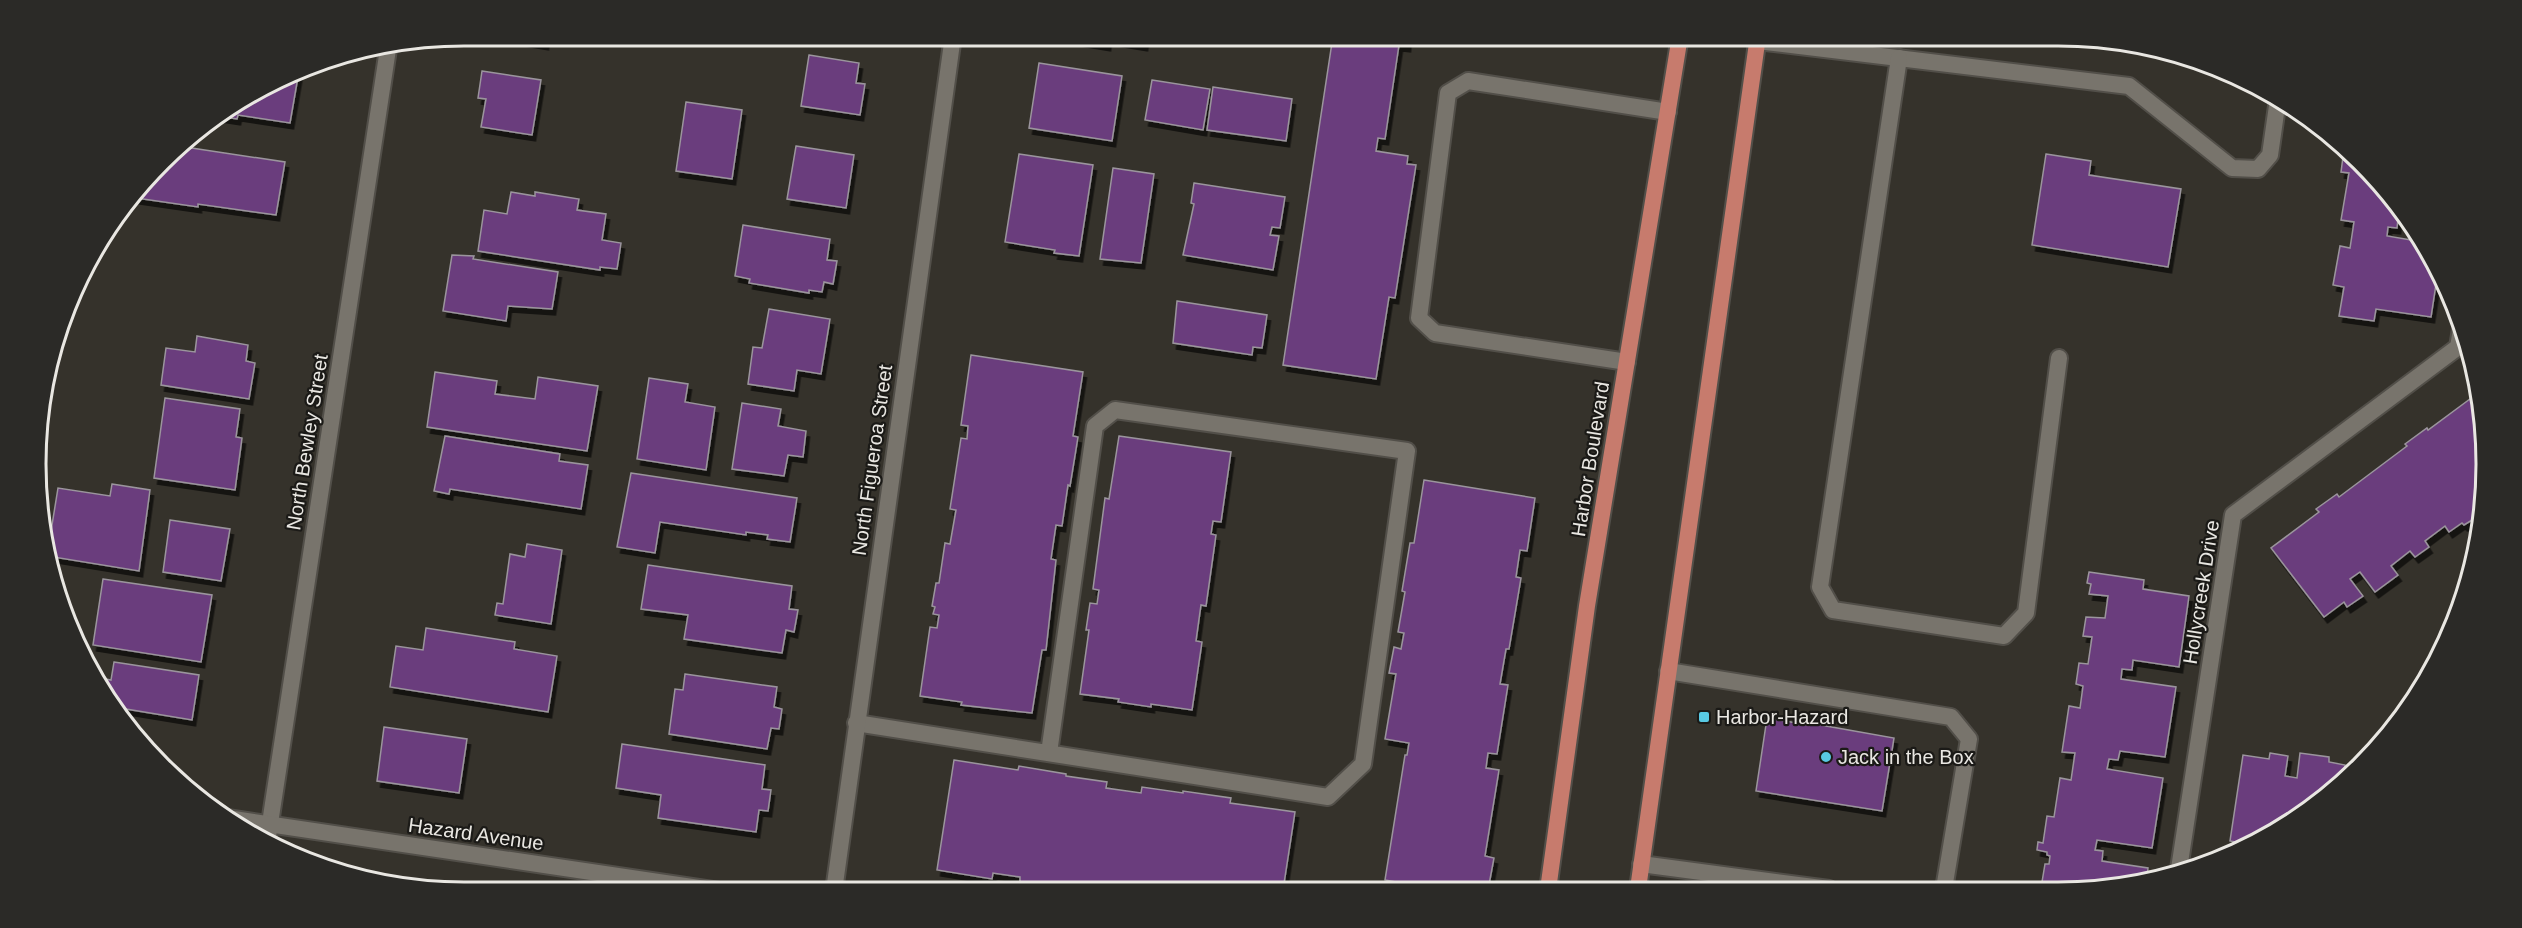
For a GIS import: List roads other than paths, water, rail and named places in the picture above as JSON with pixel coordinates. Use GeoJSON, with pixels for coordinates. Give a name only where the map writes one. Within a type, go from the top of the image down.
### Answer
{"type":"FeatureCollection","features":[{"type":"Feature","properties":{"kind":"main road","name":"Harbor Boulevard"},"geometry":{"type":"LineString","coordinates":[[1549,882],[1587,606],[1678,46]]}},
{"type":"Feature","properties":{"kind":"main road"},"geometry":{"type":"LineString","coordinates":[[1639,882],[1756,46]]}},
{"type":"Feature","properties":{"kind":"street","name":"North Figueroa Street"},"geometry":{"type":"LineString","coordinates":[[835,882],[952,46]]}},
{"type":"Feature","properties":{"kind":"street"},"geometry":{"type":"LineString","coordinates":[[1814,46],[2129,86],[2232,168],[2258,169],[2270,155],[2277,108]]}},
{"type":"Feature","properties":{"kind":"street","name":"North Bewley Street"},"geometry":{"type":"LineString","coordinates":[[268,833],[387,54]]}},
{"type":"Feature","properties":{"kind":"street"},"geometry":{"type":"LineString","coordinates":[[1899,58],[1820,587],[1833,610],[2004,636],[2026,612],[2059,358]]}},
{"type":"Feature","properties":{"kind":"street"},"geometry":{"type":"LineString","coordinates":[[1627,362],[1435,333],[1419,318],[1448,93],[1468,81],[1668,112]]}},
{"type":"Feature","properties":{"kind":"street","name":"Hollycreek Drive"},"geometry":{"type":"LineString","coordinates":[[2180,863],[2233,515],[2458,347]]}},
{"type":"Feature","properties":{"kind":"street"},"geometry":{"type":"LineString","coordinates":[[856,723],[1328,797],[1363,764],[1407,451],[1115,410],[1095,426],[1049,753]]}},
{"type":"Feature","properties":{"kind":"street"},"geometry":{"type":"LineString","coordinates":[[1668,671],[1951,717],[1969,739],[1945,882]]}},
{"type":"Feature","properties":{"kind":"street","name":"Hazard Avenue"},"geometry":{"type":"LineString","coordinates":[[248,822],[658,882]]}},
{"type":"Feature","properties":{"kind":"street"},"geometry":{"type":"LineString","coordinates":[[1641,864],[1776,882]]}},
{"type":"Feature","properties":{"kind":"place","name":"Harbor-Hazard"},"geometry":{"type":"Point","coordinates":[1704,717]}},
{"type":"Feature","properties":{"kind":"place","name":"Jack in the Box"},"geometry":{"type":"Point","coordinates":[1826,757]}}]}
